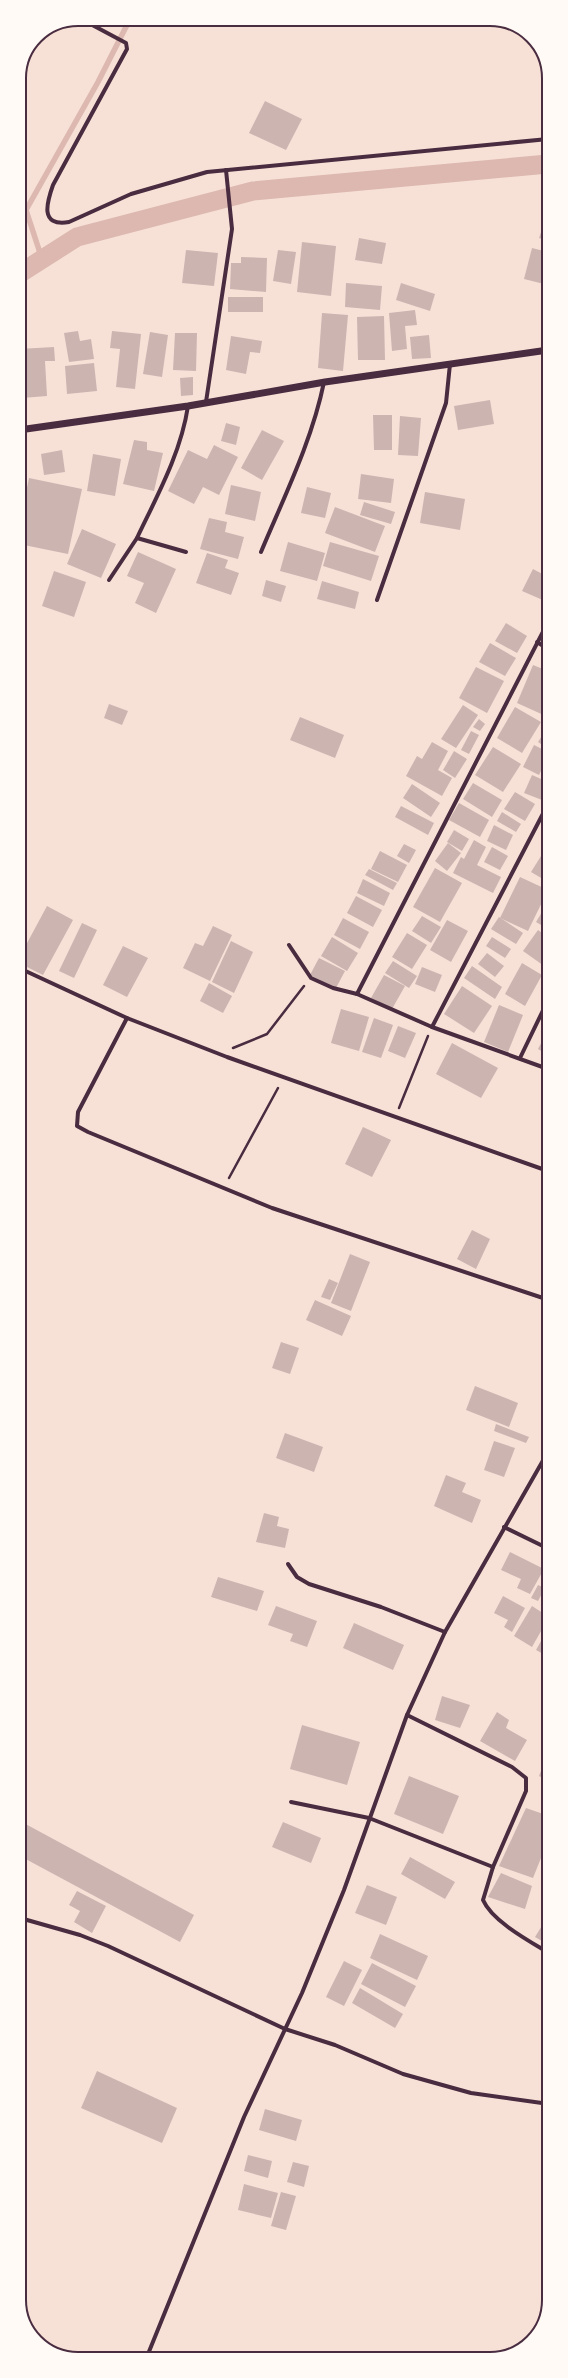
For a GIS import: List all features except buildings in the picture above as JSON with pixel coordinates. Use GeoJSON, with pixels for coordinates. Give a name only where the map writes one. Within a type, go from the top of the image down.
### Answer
{"type":"FeatureCollection","features":[{"type":"Feature","properties":{"kind":"street"},"geometry":{"type":"LineString","coordinates":[[94,26],[126,43],[127,49],[53,185],[46,207],[48,216],[57,222],[69,222],[131,194],[188,176],[226,170],[542,140]]}},
{"type":"Feature","properties":{"kind":"street"},"geometry":{"type":"LineString","coordinates":[[206,402],[232,229],[226,170]]}},
{"type":"Feature","properties":{"kind":"street"},"geometry":{"type":"LineString","coordinates":[[26,429],[188,406],[325,382],[542,351]]}},
{"type":"Feature","properties":{"kind":"street"},"geometry":{"type":"LineString","coordinates":[[378,600],[446,403],[450,364]]}},
{"type":"Feature","properties":{"kind":"street"},"geometry":{"type":"LineString","coordinates":[[261,552],[304,449],[320,405],[325,382]]}},
{"type":"Feature","properties":{"kind":"street"},"geometry":{"type":"LineString","coordinates":[[109,580],[137,538],[164,483],[179,444],[188,406]]}},
{"type":"Feature","properties":{"kind":"street"},"geometry":{"type":"LineString","coordinates":[[137,538],[186,552]]}},
{"type":"Feature","properties":{"kind":"street"},"geometry":{"type":"LineString","coordinates":[[357,994],[542,633]]}},
{"type":"Feature","properties":{"kind":"street"},"geometry":{"type":"LineString","coordinates":[[537,642],[542,645]]}},
{"type":"Feature","properties":{"kind":"street"},"geometry":{"type":"LineString","coordinates":[[432,1027],[542,816]]}},
{"type":"Feature","properties":{"kind":"street"},"geometry":{"type":"LineString","coordinates":[[289,945],[310,978],[333,988],[357,994],[432,1027],[542,1067]]}},
{"type":"Feature","properties":{"kind":"street"},"geometry":{"type":"LineString","coordinates":[[26,971],[127,1018],[227,1057],[542,1169]]}},
{"type":"Feature","properties":{"kind":"street"},"geometry":{"type":"LineString","coordinates":[[520,1058],[542,1012]]}},
{"type":"Feature","properties":{"kind":"street"},"geometry":{"type":"LineString","coordinates":[[127,1018],[78,1112],[77,1126],[223,1189],[272,1208],[542,1298]]}},
{"type":"Feature","properties":{"kind":"street"},"geometry":{"type":"LineString","coordinates":[[149,2352],[244,2118],[302,1993],[344,1890],[368,1818],[407,1715],[445,1632],[542,1462]]}},
{"type":"Feature","properties":{"kind":"street"},"geometry":{"type":"LineString","coordinates":[[504,1527],[542,1546]]}},
{"type":"Feature","properties":{"kind":"street"},"geometry":{"type":"LineString","coordinates":[[288,1564],[297,1577],[309,1584],[381,1607],[445,1632]]}},
{"type":"Feature","properties":{"kind":"street"},"geometry":{"type":"LineString","coordinates":[[407,1715],[512,1767],[526,1778],[527,1787],[493,1867],[483,1900],[487,1908],[518,1933],[542,1948]]}},
{"type":"Feature","properties":{"kind":"street"},"geometry":{"type":"LineString","coordinates":[[290,1802],[368,1818],[493,1867]]}},
{"type":"Feature","properties":{"kind":"street"},"geometry":{"type":"LineString","coordinates":[[26,1920],[80,1935],[108,1946],[285,2029],[335,2045],[403,2074],[471,2093],[542,2103]]}},
{"type":"Feature","properties":{"kind":"path"},"geometry":{"type":"LineString","coordinates":[[227,1057],[234,1047],[266,1034],[310,978]]}},
{"type":"Feature","properties":{"kind":"path"},"geometry":{"type":"LineString","coordinates":[[395,1117],[432,1027]]}},
{"type":"Feature","properties":{"kind":"path"},"geometry":{"type":"LineString","coordinates":[[223,1189],[284,1078]]}},
{"type":"Feature","properties":{"kind":"waterway"},"geometry":{"type":"LineString","coordinates":[[26,210],[98,82],[126,26]]}},
{"type":"Feature","properties":{"kind":"waterway"},"geometry":{"type":"LineString","coordinates":[[26,270],[77,237],[253,191],[542,165]]}},
{"type":"Feature","properties":{"kind":"waterway"},"geometry":{"type":"LineString","coordinates":[[26,210],[42,259]]}}]}
